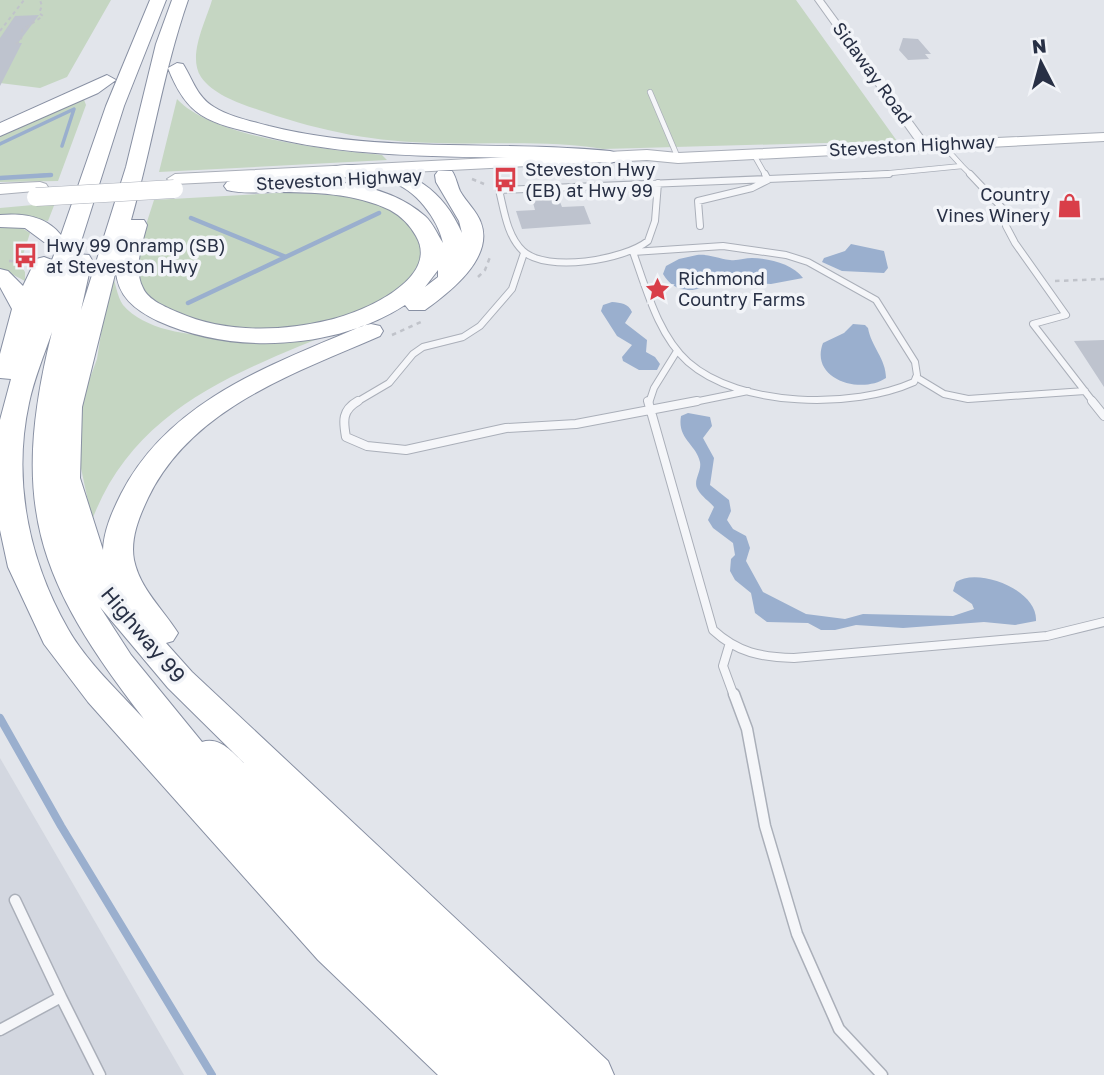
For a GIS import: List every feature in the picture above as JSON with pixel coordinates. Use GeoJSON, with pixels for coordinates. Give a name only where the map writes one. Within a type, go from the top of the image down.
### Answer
{"type":"FeatureCollection","features":[{"type":"Feature","properties":{"kind":"highway"},"geometry":{"type":"LineString","coordinates":[[158,0],[115,106],[16,403],[8,456],[10,509],[23,567],[55,636],[136,734],[332,948],[469,1075]]}},
{"type":"Feature","properties":{"kind":"highway"},"geometry":{"type":"LineString","coordinates":[[181,0],[181,55],[190,95],[204,109],[227,119],[283,135],[346,147],[389,151],[541,150],[610,157]]}},
{"type":"Feature","properties":{"kind":"highway","name":"Highway 99"},"geometry":{"type":"LineString","coordinates":[[181,0],[164,44],[136,167],[90,320],[69,407],[65,478],[99,586],[163,688],[592,1075]]}},
{"type":"Feature","properties":{"kind":"highway"},"geometry":{"type":"LineString","coordinates":[[23,384],[8,373],[24,309],[41,274],[52,237],[93,130],[97,100],[131,45],[142,41]]}},
{"type":"Feature","properties":{"kind":"highway"},"geometry":{"type":"LineString","coordinates":[[142,41],[144,57],[93,207],[48,402],[46,475],[49,512],[61,554],[81,603],[108,647],[163,688],[260,798],[353,895],[399,935],[544,1075]]}},
{"type":"Feature","properties":{"kind":"highway"},"geometry":{"type":"LineString","coordinates":[[181,55],[130,248],[128,271],[131,288],[143,303],[191,327],[233,334],[278,335],[361,319],[389,305],[410,290],[427,271],[433,247],[427,231],[412,216],[378,197],[341,188],[234,186]]}},
{"type":"Feature","properties":{"kind":"highway"},"geometry":{"type":"LineString","coordinates":[[0,130],[107,80]]}},
{"type":"Feature","properties":{"kind":"highway"},"geometry":{"type":"LineString","coordinates":[[72,304],[108,214],[143,109],[153,96]]}},
{"type":"Feature","properties":{"kind":"highway"},"geometry":{"type":"LineString","coordinates":[[389,151],[400,157],[408,176],[450,226],[455,244],[454,260],[447,278]]}},
{"type":"Feature","properties":{"kind":"highway"},"geometry":{"type":"LineString","coordinates":[[340,171],[408,176]]}},
{"type":"Feature","properties":{"kind":"highway"},"geometry":{"type":"LineString","coordinates":[[163,688],[179,655],[142,607],[125,577],[118,550],[122,527],[138,483],[181,432],[205,413],[273,373],[395,320],[420,304],[467,260],[474,243],[472,223],[448,192],[444,175]]}},
{"type":"Feature","properties":{"kind":"highway"},"geometry":{"type":"LineString","coordinates":[[0,221],[31,222],[39,225],[52,237]]}},
{"type":"Feature","properties":{"kind":"highway"},"geometry":{"type":"LineString","coordinates":[[0,276],[10,284],[24,309]]}},
{"type":"Feature","properties":{"kind":"highway"},"geometry":{"type":"LineString","coordinates":[[163,688],[240,814],[358,926],[502,1075]]}},
{"type":"Feature","properties":{"kind":"main road","name":"Steveston Highway"},"geometry":{"type":"LineString","coordinates":[[924,145],[1104,137]]}},
{"type":"Feature","properties":{"kind":"main road","name":"Steveston Highway"},"geometry":{"type":"LineString","coordinates":[[408,176],[610,157],[754,155]]}},
{"type":"Feature","properties":{"kind":"main road","name":"Steveston Highway"},"geometry":{"type":"LineString","coordinates":[[175,184],[234,186],[650,163],[678,158]]}},
{"type":"Feature","properties":{"kind":"main road","name":"Steveston Highway"},"geometry":{"type":"LineString","coordinates":[[0,200],[38,192],[340,171]]}},
{"type":"Feature","properties":{"kind":"street","name":"Sidaway Road"},"geometry":{"type":"LineString","coordinates":[[819,0],[924,145]]}},
{"type":"Feature","properties":{"kind":"street","name":"Steveston Highway"},"geometry":{"type":"LineString","coordinates":[[754,155],[924,145]]}},
{"type":"Feature","properties":{"kind":"street","name":"Steveston Highway"},"geometry":{"type":"LineString","coordinates":[[0,189],[38,192]]}},
{"type":"Feature","properties":{"kind":"lane"},"geometry":{"type":"LineString","coordinates":[[650,92],[678,158]]}},
{"type":"Feature","properties":{"kind":"lane"},"geometry":{"type":"LineString","coordinates":[[942,145],[1005,211],[1006,226],[1015,243],[1066,315],[1033,324],[1104,416]]}},
{"type":"Feature","properties":{"kind":"lane"},"geometry":{"type":"LineString","coordinates":[[754,155],[768,180]]}},
{"type":"Feature","properties":{"kind":"lane"},"geometry":{"type":"LineString","coordinates":[[633,252],[649,296],[677,351],[690,365],[707,375],[751,390],[814,400],[878,397],[914,382],[915,362],[876,300],[808,262],[723,246],[633,252],[591,260],[567,261],[532,257],[524,253],[511,234],[499,190],[576,184],[768,180],[928,172],[962,166]]}},
{"type":"Feature","properties":{"kind":"lane"},"geometry":{"type":"LineString","coordinates":[[700,226],[698,201],[710,196],[755,189],[768,180]]}},
{"type":"Feature","properties":{"kind":"lane"},"geometry":{"type":"LineString","coordinates":[[633,252],[647,243],[654,229],[658,183]]}},
{"type":"Feature","properties":{"kind":"lane"},"geometry":{"type":"LineString","coordinates":[[524,253],[512,289],[480,326],[463,337],[423,347],[413,354],[389,383],[349,406],[342,418],[346,437],[360,445],[385,450],[414,450],[435,447],[481,432],[583,423],[751,390]]}},
{"type":"Feature","properties":{"kind":"lane"},"geometry":{"type":"LineString","coordinates":[[677,351],[673,361],[652,389],[648,401],[649,410],[713,630],[729,646],[759,657],[794,658],[1047,636],[1104,622]]}},
{"type":"Feature","properties":{"kind":"lane"},"geometry":{"type":"LineString","coordinates":[[916,377],[937,391],[975,399],[1085,391]]}},
{"type":"Feature","properties":{"kind":"lane"},"geometry":{"type":"LineString","coordinates":[[729,646],[723,666],[747,729],[765,826],[797,934],[839,1029],[883,1075]]}},
{"type":"Feature","properties":{"kind":"lane"},"geometry":{"type":"LineString","coordinates":[[15,900],[100,1075]]}},
{"type":"Feature","properties":{"kind":"lane"},"geometry":{"type":"LineString","coordinates":[[0,1030],[61,997]]}},
{"type":"Feature","properties":{"kind":"path"},"geometry":{"type":"LineString","coordinates":[[0,31],[24,0]]}},
{"type":"Feature","properties":{"kind":"path"},"geometry":{"type":"LineString","coordinates":[[16,44],[23,36],[22,30],[43,16],[39,13],[42,6],[40,0]]}},
{"type":"Feature","properties":{"kind":"path"},"geometry":{"type":"LineString","coordinates":[[472,180],[484,184]]}},
{"type":"Feature","properties":{"kind":"path"},"geometry":{"type":"LineString","coordinates":[[1042,282],[1104,279]]}},
{"type":"Feature","properties":{"kind":"shaded area"},"geometry":{"type":"Polygon","coordinates":[[[0,758],[184,1075],[0,1075],[0,758]]]}},
{"type":"Feature","properties":{"kind":"green space"},"geometry":{"type":"Polygon","coordinates":[[[0,0],[111,0],[67,77],[40,88],[0,83],[0,0]]]}},
{"type":"Feature","properties":{"kind":"green space"},"geometry":{"type":"Polygon","coordinates":[[[212,0],[796,0],[897,141],[603,149],[541,144],[415,142],[371,138],[329,130],[239,103],[221,95],[207,84],[197,69],[196,59],[199,38],[212,0]]]}},
{"type":"Feature","properties":{"kind":"green space"},"geometry":{"type":"Polygon","coordinates":[[[83,97],[86,105],[58,181],[0,182],[0,135],[83,97]]]}},
{"type":"Feature","properties":{"kind":"green space"},"geometry":{"type":"Polygon","coordinates":[[[177,99],[217,124],[244,133],[333,150],[382,155],[387,160],[159,172],[177,99]]]}},
{"type":"Feature","properties":{"kind":"green space"},"geometry":{"type":"Polygon","coordinates":[[[278,193],[344,196],[393,209],[410,224],[425,249],[417,271],[398,290],[375,304],[347,315],[284,328],[226,329],[203,324],[144,297],[133,265],[154,200],[278,193]]]}},
{"type":"Feature","properties":{"kind":"green space"},"geometry":{"type":"Polygon","coordinates":[[[55,203],[48,221],[0,218],[0,208],[55,203]]]}},
{"type":"Feature","properties":{"kind":"green space"},"geometry":{"type":"Polygon","coordinates":[[[0,226],[22,228],[30,233],[20,264],[25,272],[25,281],[0,268],[0,226]]]}},
{"type":"Feature","properties":{"kind":"green space"},"geometry":{"type":"Polygon","coordinates":[[[111,270],[123,305],[143,320],[168,330],[197,335],[229,336],[347,327],[232,377],[197,396],[164,420],[136,447],[111,480],[92,520],[78,454],[79,394],[90,378],[97,359],[111,270]]]}},
{"type":"Feature","properties":{"kind":"water"},"geometry":{"type":"Polygon","coordinates":[[[851,244],[884,251],[888,268],[884,273],[842,271],[822,262],[824,258],[845,251],[851,244]]]}},
{"type":"Feature","properties":{"kind":"water"},"geometry":{"type":"Polygon","coordinates":[[[697,255],[730,260],[766,259],[793,269],[803,278],[771,284],[750,283],[724,276],[704,287],[685,290],[675,287],[663,274],[666,266],[679,259],[697,255]]]}},
{"type":"Feature","properties":{"kind":"water"},"geometry":{"type":"Polygon","coordinates":[[[612,302],[624,304],[632,312],[625,323],[647,340],[646,352],[660,364],[657,370],[639,370],[623,361],[622,357],[632,345],[617,336],[601,311],[603,305],[612,302]]]}},
{"type":"Feature","properties":{"kind":"water"},"geometry":{"type":"Polygon","coordinates":[[[853,324],[865,325],[868,328],[884,365],[886,378],[876,383],[851,384],[830,374],[823,366],[823,343],[844,333],[853,324]]]}},
{"type":"Feature","properties":{"kind":"water"},"geometry":{"type":"Polygon","coordinates":[[[688,413],[710,417],[712,426],[703,438],[714,458],[710,485],[729,500],[731,511],[727,520],[733,529],[746,536],[750,548],[746,561],[763,592],[806,614],[845,619],[863,614],[953,616],[974,609],[972,604],[953,591],[956,582],[978,577],[1005,584],[1017,591],[1027,599],[1034,610],[1036,621],[1015,625],[984,622],[903,628],[856,625],[835,630],[821,630],[808,623],[767,622],[755,613],[751,593],[735,580],[730,571],[731,559],[735,555],[733,543],[713,528],[708,520],[714,507],[696,487],[700,462],[682,430],[681,416],[688,413]]]}},
{"type":"Feature","properties":{"kind":"building"},"geometry":{"type":"Polygon","coordinates":[[[39,15],[18,43],[22,43],[0,86],[0,38],[15,16],[39,15]]]}},
{"type":"Feature","properties":{"kind":"building"},"geometry":{"type":"Polygon","coordinates":[[[903,38],[918,39],[931,54],[925,54],[929,59],[908,60],[899,50],[903,38]]]}},
{"type":"Feature","properties":{"kind":"building"},"geometry":{"type":"Polygon","coordinates":[[[558,197],[562,207],[584,206],[591,224],[522,229],[516,211],[535,210],[532,199],[558,197]]]}},
{"type":"Feature","properties":{"kind":"building"},"geometry":{"type":"Polygon","coordinates":[[[1104,340],[1104,387],[1074,341],[1104,340]]]}},
{"type":"Feature","properties":{"kind":"waterway"},"geometry":{"type":"LineString","coordinates":[[0,144],[74,109],[62,146]]}},
{"type":"Feature","properties":{"kind":"waterway"},"geometry":{"type":"LineString","coordinates":[[0,178],[51,175],[33,176]]}},
{"type":"Feature","properties":{"kind":"waterway"},"geometry":{"type":"LineString","coordinates":[[286,257],[379,213]]}},
{"type":"Feature","properties":{"kind":"waterway"},"geometry":{"type":"LineString","coordinates":[[191,218],[286,257]]}},
{"type":"Feature","properties":{"kind":"waterway"},"geometry":{"type":"LineString","coordinates":[[188,303],[286,257]]}},
{"type":"Feature","properties":{"kind":"waterway"},"geometry":{"type":"LineString","coordinates":[[0,718],[61,826],[212,1075]]}},
{"type":"Feature","properties":{"kind":"place","name":"Steveston Hwy (EB) at Hwy 99"},"geometry":{"type":"Point","coordinates":[505,180]}},
{"type":"Feature","properties":{"kind":"place","name":"Country Vines Winery"},"geometry":{"type":"Point","coordinates":[1070,205]}},
{"type":"Feature","properties":{"kind":"place","name":"Hwy 99 Onramp (SB) at Steveston Hwy"},"geometry":{"type":"Point","coordinates":[26,256]}},
{"type":"Feature","properties":{"kind":"place","name":"Richmond Country Farms"},"geometry":{"type":"Point","coordinates":[658,289]}}]}
